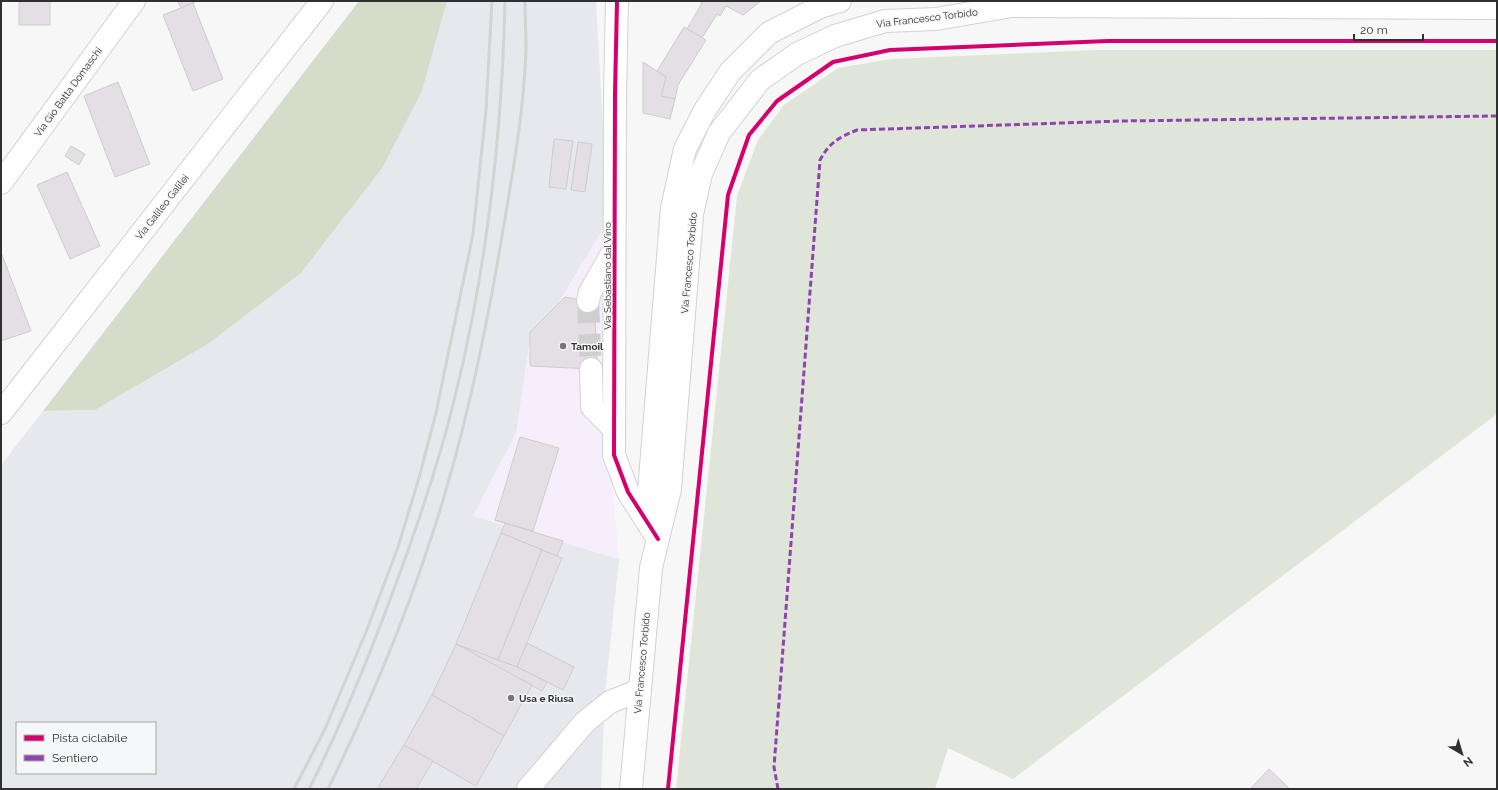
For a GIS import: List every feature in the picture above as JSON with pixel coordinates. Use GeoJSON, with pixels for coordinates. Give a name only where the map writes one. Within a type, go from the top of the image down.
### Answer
{"type":"FeatureCollection","features":[{"type":"Feature","properties":{"kind":"main road","name":"Via Gio Batta Domaschi"},"geometry":{"type":"LineString","coordinates":[[1,183],[134,1]]}},
{"type":"Feature","properties":{"kind":"main road","name":"Via Galileo Galilei"},"geometry":{"type":"LineString","coordinates":[[1,413],[322,1]]}},
{"type":"Feature","properties":{"kind":"main road","name":"Via Sebastiano dal Vino"},"geometry":{"type":"LineString","coordinates":[[617,1],[615,94],[614,455],[628,492],[658,539]]}},
{"type":"Feature","properties":{"kind":"main road","name":"Via Francesco Torbido"},"geometry":{"type":"LineString","coordinates":[[658,539],[649,491],[672,208],[685,149],[705,110],[730,72],[769,33],[820,7],[840,1]]}},
{"type":"Feature","properties":{"kind":"main road","name":"Via Francesco Torbido"},"geometry":{"type":"LineString","coordinates":[[973,1],[1012,6],[1410,4],[1497,8]]}},
{"type":"Feature","properties":{"kind":"main road","name":"Via Francesco Torbido"},"geometry":{"type":"LineString","coordinates":[[631,789],[651,568],[670,489],[692,214],[701,174],[719,133],[760,80],[797,54],[835,36],[885,21],[936,19],[1012,6]]}},
{"type":"Feature","properties":{"kind":"main road"},"geometry":{"type":"LineString","coordinates":[[588,301],[590,292],[615,249]]}},
{"type":"Feature","properties":{"kind":"main road"},"geometry":{"type":"LineString","coordinates":[[591,368],[592,407],[614,429]]}},
{"type":"Feature","properties":{"kind":"main road"},"geometry":{"type":"LineString","coordinates":[[528,789],[585,722],[610,702],[640,690]]}},
{"type":"Feature","properties":{"kind":"shaded area"},"geometry":{"type":"Polygon","coordinates":[[[447,1],[596,1],[609,219],[554,310],[530,339],[516,433],[473,516],[619,559],[605,695],[601,789],[1,789],[1,465],[43,411],[95,410],[208,344],[301,273],[383,167],[422,91],[447,1]]]}},
{"type":"Feature","properties":{"kind":"shaded area"},"geometry":{"type":"Polygon","coordinates":[[[1095,50],[1497,50],[1497,414],[1013,779],[948,748],[935,789],[676,789],[737,196],[758,140],[784,105],[838,68],[891,59],[1095,50]]]}},
{"type":"Feature","properties":{"kind":"shaded area"},"geometry":{"type":"Polygon","coordinates":[[[609,219],[609,454],[619,559],[473,516],[516,433],[530,339],[554,310],[609,219]]]}},
{"type":"Feature","properties":{"kind":"green space"},"geometry":{"type":"Polygon","coordinates":[[[359,1],[447,1],[422,91],[383,167],[301,273],[208,344],[95,410],[43,411],[359,1]]]}},
{"type":"Feature","properties":{"kind":"building"},"geometry":{"type":"Polygon","coordinates":[[[19,1],[50,1],[50,25],[19,25],[19,1]]]}},
{"type":"Feature","properties":{"kind":"building"},"geometry":{"type":"Polygon","coordinates":[[[178,1],[195,1],[195,2],[181,8],[178,1]]]}},
{"type":"Feature","properties":{"kind":"building"},"geometry":{"type":"Polygon","coordinates":[[[699,1],[761,1],[743,15],[726,6],[720,16],[717,14],[702,38],[687,29],[702,3],[699,1]]]}},
{"type":"Feature","properties":{"kind":"building"},"geometry":{"type":"Polygon","coordinates":[[[193,3],[223,79],[193,91],[163,15],[193,3]]]}},
{"type":"Feature","properties":{"kind":"building"},"geometry":{"type":"Polygon","coordinates":[[[684,27],[706,40],[678,85],[675,99],[661,96],[666,77],[657,71],[684,27]]]}},
{"type":"Feature","properties":{"kind":"building"},"geometry":{"type":"Polygon","coordinates":[[[643,62],[666,77],[661,96],[675,99],[670,119],[643,113],[643,62]]]}},
{"type":"Feature","properties":{"kind":"building"},"geometry":{"type":"Polygon","coordinates":[[[118,82],[150,164],[115,177],[84,96],[118,82]]]}},
{"type":"Feature","properties":{"kind":"building"},"geometry":{"type":"Polygon","coordinates":[[[554,139],[573,141],[566,189],[549,187],[554,139]]]}},
{"type":"Feature","properties":{"kind":"building"},"geometry":{"type":"Polygon","coordinates":[[[578,142],[592,144],[585,192],[571,190],[578,142]]]}},
{"type":"Feature","properties":{"kind":"building"},"geometry":{"type":"Polygon","coordinates":[[[71,146],[85,154],[79,165],[65,156],[71,146]]]}},
{"type":"Feature","properties":{"kind":"building"},"geometry":{"type":"Polygon","coordinates":[[[67,172],[100,246],[70,259],[37,185],[67,172]]]}},
{"type":"Feature","properties":{"kind":"building"},"geometry":{"type":"Polygon","coordinates":[[[1,252],[31,331],[1,341],[1,252]]]}},
{"type":"Feature","properties":{"kind":"building","name":"Tamoil"},"geometry":{"type":"Polygon","coordinates":[[[565,297],[588,301],[594,299],[597,361],[591,369],[530,366],[530,332],[565,297]]]}},
{"type":"Feature","properties":{"kind":"building"},"geometry":{"type":"Polygon","coordinates":[[[520,437],[559,448],[533,531],[495,520],[520,437]]]}},
{"type":"Feature","properties":{"kind":"building"},"geometry":{"type":"Polygon","coordinates":[[[505,523],[563,541],[557,556],[501,533],[505,523]]]}},
{"type":"Feature","properties":{"kind":"building"},"geometry":{"type":"Polygon","coordinates":[[[501,533],[542,550],[498,660],[456,644],[501,533]]]}},
{"type":"Feature","properties":{"kind":"building"},"geometry":{"type":"Polygon","coordinates":[[[542,550],[562,558],[517,667],[498,660],[542,550]]]}},
{"type":"Feature","properties":{"kind":"building"},"geometry":{"type":"Polygon","coordinates":[[[527,643],[574,667],[563,690],[517,667],[527,643]]]}},
{"type":"Feature","properties":{"kind":"building"},"geometry":{"type":"Polygon","coordinates":[[[456,644],[517,667],[547,682],[542,691],[456,644]]]}},
{"type":"Feature","properties":{"kind":"building"},"geometry":{"type":"Polygon","coordinates":[[[456,644],[532,685],[504,736],[432,695],[456,644]]]}},
{"type":"Feature","properties":{"kind":"building"},"geometry":{"type":"Polygon","coordinates":[[[432,695],[504,736],[476,786],[404,745],[432,695]]]}},
{"type":"Feature","properties":{"kind":"building"},"geometry":{"type":"Polygon","coordinates":[[[404,745],[433,761],[416,789],[377,789],[404,745]]]}},
{"type":"Feature","properties":{"kind":"building"},"geometry":{"type":"Polygon","coordinates":[[[1269,769],[1290,789],[1250,789],[1269,769]]]}},
{"type":"Feature","properties":{"kind":"tunnel"},"geometry":{"type":"LineString","coordinates":[[588,301],[591,369]]}},
{"type":"Feature","properties":{"kind":"railway"},"geometry":{"type":"LineString","coordinates":[[294,789],[325,729],[366,632],[398,547],[419,478],[436,413],[473,234],[486,110],[492,1]]}},
{"type":"Feature","properties":{"kind":"railway"},"geometry":{"type":"LineString","coordinates":[[309,789],[344,715],[385,614],[421,513],[452,410],[478,290],[492,194],[501,98],[505,1]]}},
{"type":"Feature","properties":{"kind":"railway"},"geometry":{"type":"LineString","coordinates":[[328,789],[363,715],[410,600],[457,452],[492,294],[518,140],[525,73],[525,1]]}},
{"type":"Feature","properties":{"kind":"marked path"},"geometry":{"type":"LineString","coordinates":[[778,789],[774,767],[820,160],[827,149],[835,141],[857,130],[1121,121],[1497,116]]}},
{"type":"Feature","properties":{"kind":"cycle path"},"geometry":{"type":"LineString","coordinates":[[617,1],[615,94],[614,455],[628,492],[658,539]]}},
{"type":"Feature","properties":{"kind":"cycle path"},"geometry":{"type":"LineString","coordinates":[[668,789],[728,195],[749,135],[777,101],[833,62],[890,50],[1108,41],[1497,41]]}},
{"type":"Feature","properties":{"kind":"place","name":"Tamoil"},"geometry":{"type":"Point","coordinates":[563,346]}},
{"type":"Feature","properties":{"kind":"place","name":"Usa e Riusa"},"geometry":{"type":"Point","coordinates":[511,698]}}]}
